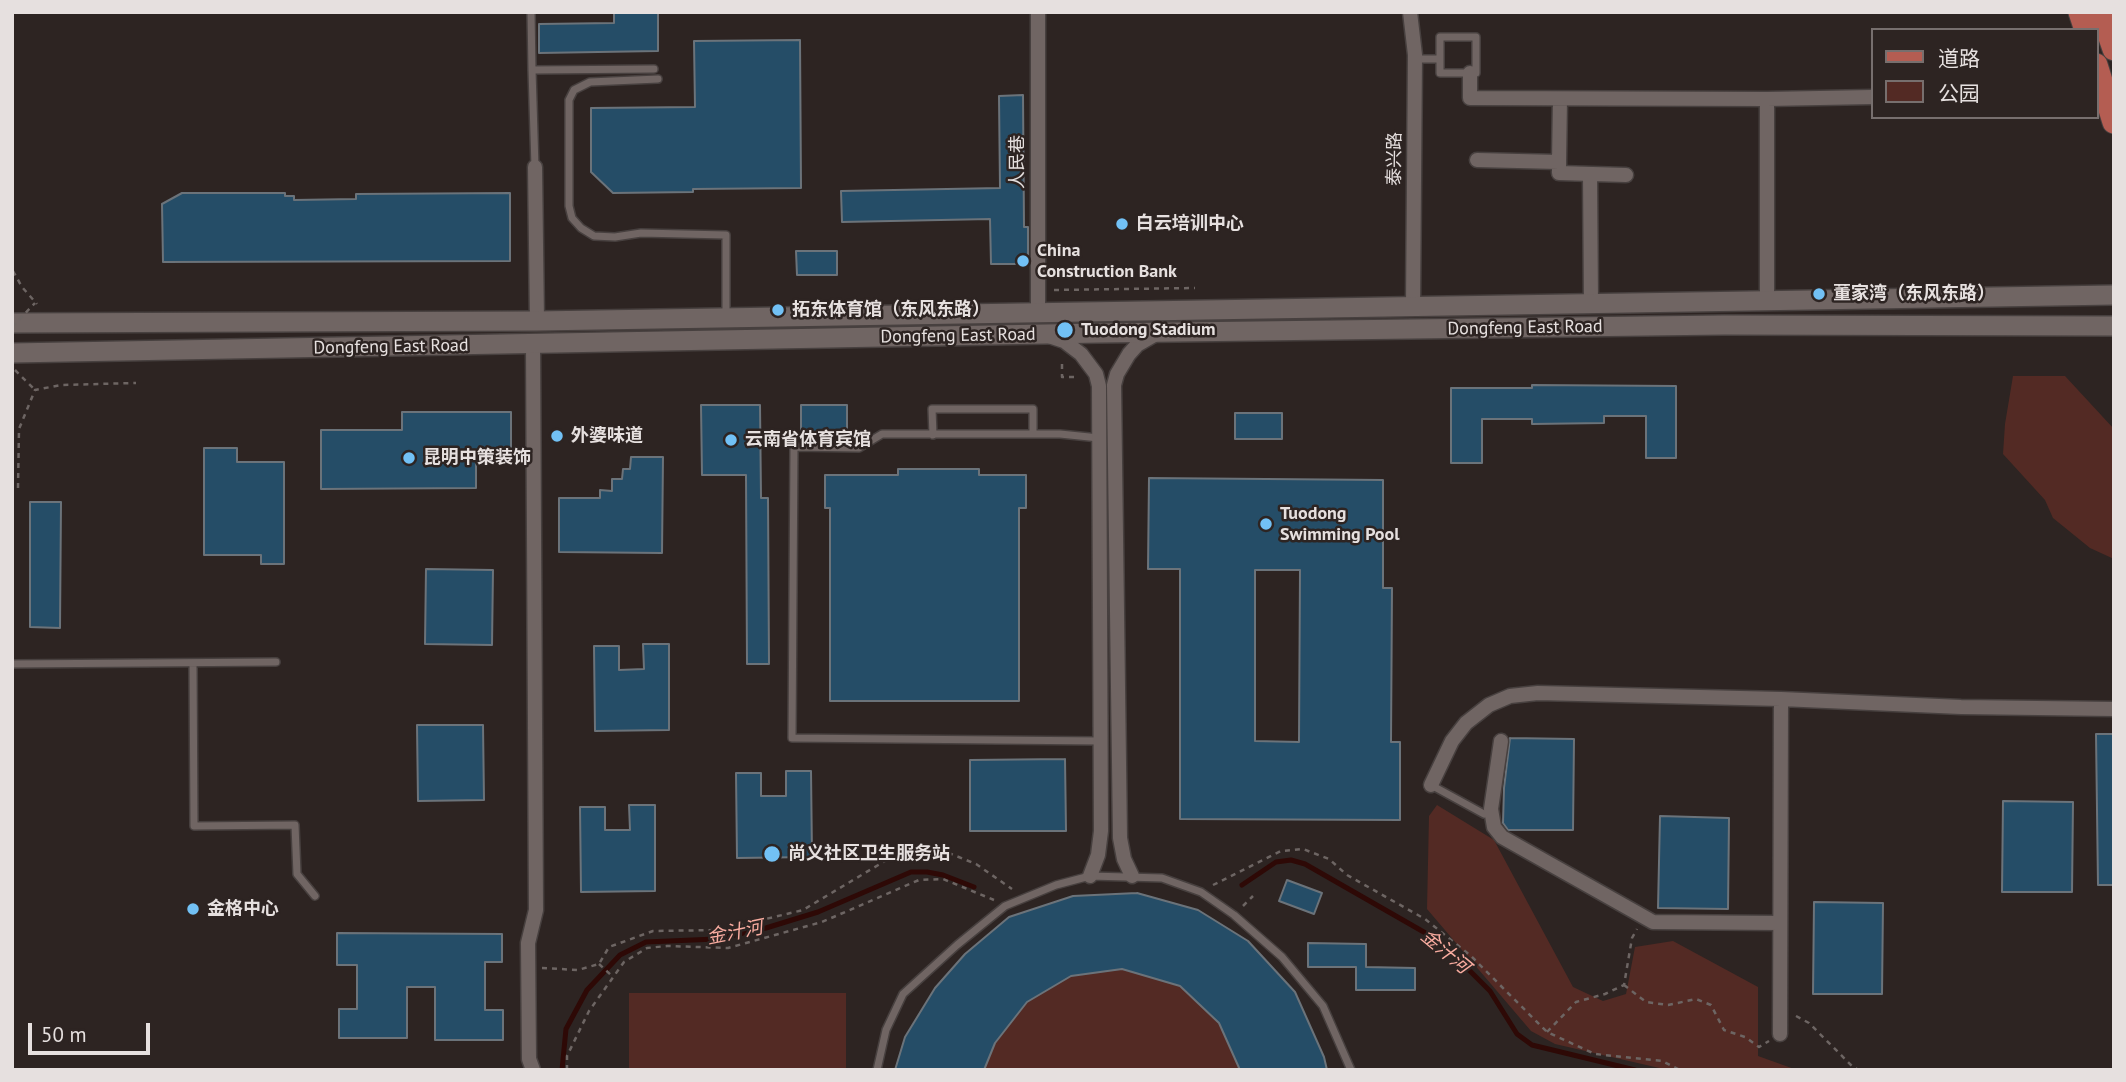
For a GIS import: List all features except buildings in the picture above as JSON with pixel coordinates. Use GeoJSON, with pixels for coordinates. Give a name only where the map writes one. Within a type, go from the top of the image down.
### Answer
{"type":"FeatureCollection","features":[{"type":"Feature","properties":{"kind":"main road"},"geometry":{"type":"LineString","coordinates":[[2101,12],[2114,48]]}},
{"type":"Feature","properties":{"kind":"main road"},"geometry":{"type":"LineString","coordinates":[[2098,71],[2114,122]]}},
{"type":"Feature","properties":{"kind":"main road","name":"Dongfeng East Road"},"geometry":{"type":"LineString","coordinates":[[12,325],[537,321],[2114,295]]}},
{"type":"Feature","properties":{"kind":"main road"},"geometry":{"type":"LineString","coordinates":[[1018,335],[1026,331],[1028,312]]}},
{"type":"Feature","properties":{"kind":"main road","name":"Dongfeng East Road"},"geometry":{"type":"LineString","coordinates":[[12,353],[1044,334],[1724,325],[2114,326]]}},
{"type":"Feature","properties":{"kind":"street","name":"人民巷"},"geometry":{"type":"LineString","coordinates":[[1028,312],[1038,12]]}},
{"type":"Feature","properties":{"kind":"street","name":"泰兴路"},"geometry":{"type":"LineString","coordinates":[[1410,12],[1415,59],[1413,306]]}},
{"type":"Feature","properties":{"kind":"street"},"geometry":{"type":"LineString","coordinates":[[1470,74],[1470,98],[1870,97]]}},
{"type":"Feature","properties":{"kind":"street"},"geometry":{"type":"LineString","coordinates":[[1560,99],[1559,173],[1626,175]]}},
{"type":"Feature","properties":{"kind":"street"},"geometry":{"type":"LineString","coordinates":[[1767,99],[1767,301]]}},
{"type":"Feature","properties":{"kind":"street"},"geometry":{"type":"LineString","coordinates":[[1477,160],[1559,162]]}},
{"type":"Feature","properties":{"kind":"street"},"geometry":{"type":"LineString","coordinates":[[535,167],[537,321]]}},
{"type":"Feature","properties":{"kind":"street"},"geometry":{"type":"LineString","coordinates":[[1590,174],[1591,304]]}},
{"type":"Feature","properties":{"kind":"street"},"geometry":{"type":"LineString","coordinates":[[1132,876],[1124,859],[1120,838],[1114,385],[1129,354],[1157,333]]}},
{"type":"Feature","properties":{"kind":"street"},"geometry":{"type":"LineString","coordinates":[[1044,334],[1073,347],[1089,363],[1099,386],[1101,831],[1098,855],[1090,876]]}},
{"type":"Feature","properties":{"kind":"street"},"geometry":{"type":"LineString","coordinates":[[533,345],[536,910],[528,943],[529,1059],[533,1070]]}},
{"type":"Feature","properties":{"kind":"street"},"geometry":{"type":"LineString","coordinates":[[1431,785],[1452,741],[1466,723],[1489,705],[1510,696],[1538,692],[1961,707],[2114,709]]}},
{"type":"Feature","properties":{"kind":"street"},"geometry":{"type":"LineString","coordinates":[[1780,1034],[1781,699]]}},
{"type":"Feature","properties":{"kind":"street"},"geometry":{"type":"LineString","coordinates":[[1501,741],[1491,809],[1493,827],[1502,837],[1653,922],[1780,923]]}},
{"type":"Feature","properties":{"kind":"lane"},"geometry":{"type":"LineString","coordinates":[[531,12],[535,167]]}},
{"type":"Feature","properties":{"kind":"lane"},"geometry":{"type":"LineString","coordinates":[[1440,37],[1476,37],[1476,74],[1440,74],[1440,59],[1440,37]]}},
{"type":"Feature","properties":{"kind":"lane"},"geometry":{"type":"LineString","coordinates":[[1415,59],[1440,59]]}},
{"type":"Feature","properties":{"kind":"lane"},"geometry":{"type":"LineString","coordinates":[[531,70],[654,69]]}},
{"type":"Feature","properties":{"kind":"lane"},"geometry":{"type":"LineString","coordinates":[[658,79],[590,82],[574,90],[569,100],[569,206],[572,218],[594,236],[615,237],[641,233],[726,235],[726,318]]}},
{"type":"Feature","properties":{"kind":"lane"},"geometry":{"type":"LineString","coordinates":[[933,435],[932,410],[1033,409],[1033,435]]}},
{"type":"Feature","properties":{"kind":"lane"},"geometry":{"type":"LineString","coordinates":[[1100,438],[882,434],[859,448],[794,447],[792,738],[1101,741]]}},
{"type":"Feature","properties":{"kind":"lane"},"geometry":{"type":"LineString","coordinates":[[12,664],[276,662]]}},
{"type":"Feature","properties":{"kind":"lane"},"geometry":{"type":"LineString","coordinates":[[193,663],[194,826],[295,825],[297,874],[315,896]]}},
{"type":"Feature","properties":{"kind":"lane"},"geometry":{"type":"LineString","coordinates":[[1431,785],[1484,814]]}},
{"type":"Feature","properties":{"kind":"lane"},"geometry":{"type":"LineString","coordinates":[[877,1070],[886,1030],[903,994],[1005,906],[1056,884],[1090,876],[1132,876],[1162,878],[1201,891],[1234,915],[1282,957],[1323,1006],[1351,1070]]}},
{"type":"Feature","properties":{"kind":"path"},"geometry":{"type":"LineString","coordinates":[[12,325],[35,303],[13,271]]}},
{"type":"Feature","properties":{"kind":"path"},"geometry":{"type":"LineString","coordinates":[[1051,290],[1195,288]]}},
{"type":"Feature","properties":{"kind":"path"},"geometry":{"type":"LineString","coordinates":[[1062,364],[1062,377],[1075,377]]}},
{"type":"Feature","properties":{"kind":"path"},"geometry":{"type":"LineString","coordinates":[[12,368],[35,390]]}},
{"type":"Feature","properties":{"kind":"path"},"geometry":{"type":"LineString","coordinates":[[35,390],[61,385],[136,383]]}},
{"type":"Feature","properties":{"kind":"path"},"geometry":{"type":"LineString","coordinates":[[18,488],[19,429],[35,390]]}},
{"type":"Feature","properties":{"kind":"path"},"geometry":{"type":"LineString","coordinates":[[528,967],[578,970],[599,964],[609,947],[653,932],[720,930],[803,910],[905,849],[934,846],[976,864],[1025,898]]}},
{"type":"Feature","properties":{"kind":"path"},"geometry":{"type":"LineString","coordinates":[[1201,891],[1281,851],[1303,849],[1329,859],[1347,875],[1425,919],[1471,956],[1547,1032],[1595,1054],[1661,1061],[1680,1070]]}},
{"type":"Feature","properties":{"kind":"path"},"geometry":{"type":"LineString","coordinates":[[567,1070],[567,1056],[589,1011],[624,962],[646,948],[728,948],[822,922],[919,880],[943,879],[1005,906]]}},
{"type":"Feature","properties":{"kind":"path"},"geometry":{"type":"LineString","coordinates":[[1624,985],[1632,939],[1643,916]]}},
{"type":"Feature","properties":{"kind":"path"},"geometry":{"type":"LineString","coordinates":[[599,964],[612,976]]}},
{"type":"Feature","properties":{"kind":"path"},"geometry":{"type":"LineString","coordinates":[[1547,1032],[1576,1002],[1605,994],[1624,985]]}},
{"type":"Feature","properties":{"kind":"path"},"geometry":{"type":"LineString","coordinates":[[1624,985],[1646,1002],[1668,1005],[1696,999],[1711,1005],[1724,1030],[1745,1037],[1759,1047],[1780,1034]]}},
{"type":"Feature","properties":{"kind":"path"},"geometry":{"type":"LineString","coordinates":[[1780,1007],[1809,1023],[1859,1070]]}},
{"type":"Feature","properties":{"kind":"green space"},"geometry":{"type":"Polygon","coordinates":[[[2013,376],[2065,376],[2114,429],[2114,559],[2090,548],[2053,518],[2045,500],[2003,454],[2013,376]]]}},
{"type":"Feature","properties":{"kind":"green space"},"geometry":{"type":"Polygon","coordinates":[[[1437,805],[1494,840],[1573,987],[1603,1001],[1626,994],[1635,947],[1673,941],[1758,987],[1758,1056],[1797,1070],[1668,1070],[1555,1044],[1531,1031],[1427,909],[1429,816],[1437,805]]]}},
{"type":"Feature","properties":{"kind":"green space"},"geometry":{"type":"Polygon","coordinates":[[[1137,893],[1198,910],[1248,941],[1295,992],[1327,1070],[895,1070],[905,1037],[935,988],[965,954],[1009,917],[1137,893]]]}},
{"type":"Feature","properties":{"kind":"green space"},"geometry":{"type":"Polygon","coordinates":[[[629,993],[846,993],[846,1070],[629,1070],[629,993]]]}},
{"type":"Feature","properties":{"kind":"waterway","name":"金汁河"},"geometry":{"type":"LineString","coordinates":[[1242,885],[1276,862],[1291,860],[1305,864],[1429,935],[1451,952],[1490,991],[1517,1034],[1532,1045],[1635,1070]]}},
{"type":"Feature","properties":{"kind":"waterway","name":"金汁河"},"geometry":{"type":"LineString","coordinates":[[562,1070],[566,1029],[587,990],[620,955],[646,942],[716,939],[766,928],[818,912],[911,872],[943,875],[974,887]]}},
{"type":"Feature","properties":{"kind":"place","name":"白云培训中心"},"geometry":{"type":"Point","coordinates":[1122,224]}},
{"type":"Feature","properties":{"kind":"place","name":"China Construction Bank"},"geometry":{"type":"Point","coordinates":[1023,261]}},
{"type":"Feature","properties":{"kind":"place","name":"董家湾（东风东路）"},"geometry":{"type":"Point","coordinates":[1819,294]}},
{"type":"Feature","properties":{"kind":"place","name":"拓东体育馆（东风东路）"},"geometry":{"type":"Point","coordinates":[778,310]}},
{"type":"Feature","properties":{"kind":"place","name":"Tuodong Stadium"},"geometry":{"type":"Point","coordinates":[1065,330]}},
{"type":"Feature","properties":{"kind":"place","name":"外婆味道"},"geometry":{"type":"Point","coordinates":[557,436]}},
{"type":"Feature","properties":{"kind":"place","name":"云南省体育宾馆"},"geometry":{"type":"Point","coordinates":[731,440]}},
{"type":"Feature","properties":{"kind":"place","name":"昆明中策装饰"},"geometry":{"type":"Point","coordinates":[409,458]}},
{"type":"Feature","properties":{"kind":"place","name":"Tuodong Swimming Pool"},"geometry":{"type":"Point","coordinates":[1266,524]}},
{"type":"Feature","properties":{"kind":"place","name":"尚义社区卫生服务站"},"geometry":{"type":"Point","coordinates":[772,854]}},
{"type":"Feature","properties":{"kind":"place","name":"金格中心"},"geometry":{"type":"Point","coordinates":[193,909]}}]}
